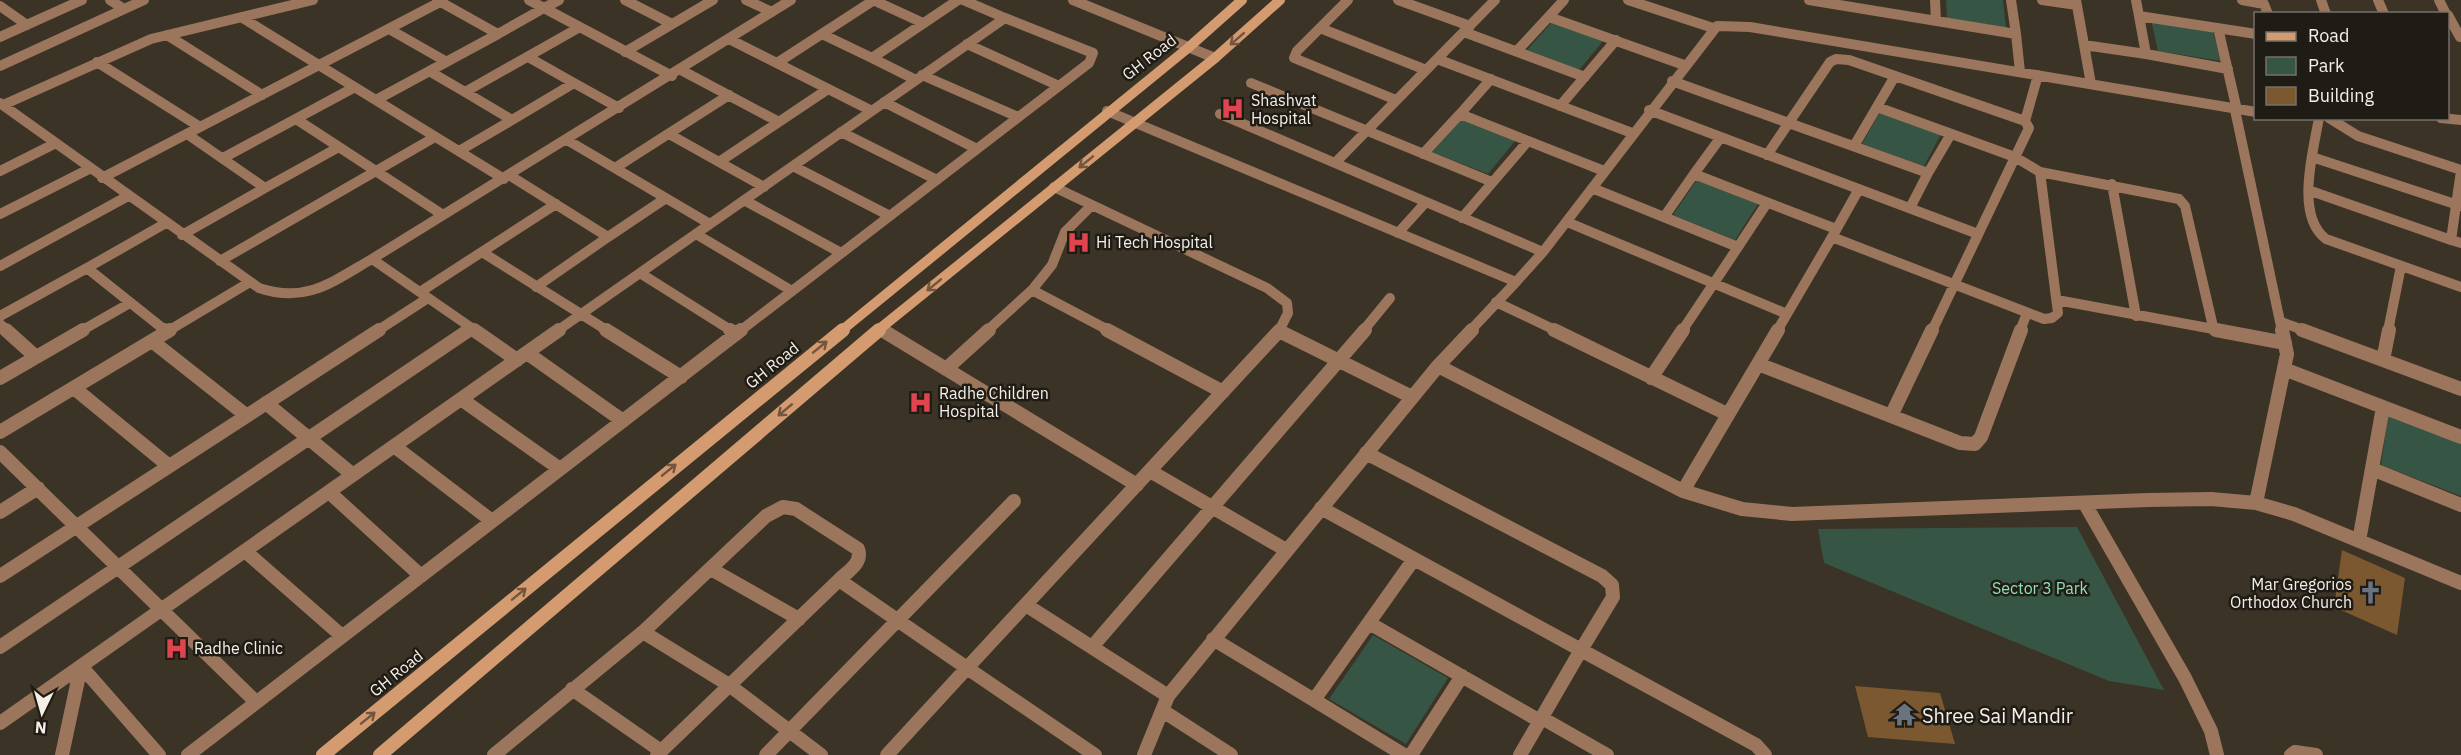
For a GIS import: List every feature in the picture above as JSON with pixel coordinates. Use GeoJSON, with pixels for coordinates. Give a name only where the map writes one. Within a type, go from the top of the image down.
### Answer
{"type":"FeatureCollection","features":[{"type":"Feature","properties":{"kind":"main road","name":"GH Road"},"geometry":{"type":"LineString","coordinates":[[323,755],[1107,111],[1188,48],[1242,0]]}},
{"type":"Feature","properties":{"kind":"main road"},"geometry":{"type":"LineString","coordinates":[[380,755],[880,329],[1215,58],[1280,0]]}},
{"type":"Feature","properties":{"kind":"street"},"geometry":{"type":"LineString","coordinates":[[0,37],[82,0]]}},
{"type":"Feature","properties":{"kind":"street"},"geometry":{"type":"LineString","coordinates":[[110,0],[124,9]]}},
{"type":"Feature","properties":{"kind":"street"},"geometry":{"type":"LineString","coordinates":[[0,66],[144,0]]}},
{"type":"Feature","properties":{"kind":"street"},"geometry":{"type":"LineString","coordinates":[[313,0],[151,39],[1,104],[250,282],[259,288],[283,296],[300,293],[340,277],[372,259],[791,0]]}},
{"type":"Feature","properties":{"kind":"street"},"geometry":{"type":"LineString","coordinates":[[529,0],[625,51],[729,95],[778,122]]}},
{"type":"Feature","properties":{"kind":"street"},"geometry":{"type":"LineString","coordinates":[[376,100],[559,0]]}},
{"type":"Feature","properties":{"kind":"street"},"geometry":{"type":"LineString","coordinates":[[628,0],[672,24]]}},
{"type":"Feature","properties":{"kind":"street"},"geometry":{"type":"LineString","coordinates":[[625,51],[712,0]]}},
{"type":"Feature","properties":{"kind":"street"},"geometry":{"type":"LineString","coordinates":[[746,0],[771,12]]}},
{"type":"Feature","properties":{"kind":"street"},"geometry":{"type":"LineString","coordinates":[[777,63],[874,0],[923,23]]}},
{"type":"Feature","properties":{"kind":"street"},"geometry":{"type":"LineString","coordinates":[[872,58],[958,0]]}},
{"type":"Feature","properties":{"kind":"street"},"geometry":{"type":"LineString","coordinates":[[188,755],[1089,63],[1093,53],[963,0]]}},
{"type":"Feature","properties":{"kind":"street"},"geometry":{"type":"LineString","coordinates":[[1073,0],[1215,58]]}},
{"type":"Feature","properties":{"kind":"street"},"geometry":{"type":"LineString","coordinates":[[1348,0],[1297,51],[1294,58],[1396,100]]}},
{"type":"Feature","properties":{"kind":"street"},"geometry":{"type":"LineString","coordinates":[[1398,0],[1517,51],[1585,76]]}},
{"type":"Feature","properties":{"kind":"street"},"geometry":{"type":"LineString","coordinates":[[1335,163],[1495,0]]}},
{"type":"Feature","properties":{"kind":"street"},"geometry":{"type":"LineString","coordinates":[[1517,51],[1564,0]]}},
{"type":"Feature","properties":{"kind":"street"},"geometry":{"type":"LineString","coordinates":[[1628,0],[1713,28],[1750,27],[2236,110],[2254,111]]}},
{"type":"Feature","properties":{"kind":"street"},"geometry":{"type":"LineString","coordinates":[[1809,0],[2016,34]]}},
{"type":"Feature","properties":{"kind":"street"},"geometry":{"type":"LineString","coordinates":[[1877,0],[1877,11]]}},
{"type":"Feature","properties":{"kind":"street"},"geometry":{"type":"LineString","coordinates":[[1935,0],[1936,21]]}},
{"type":"Feature","properties":{"kind":"street"},"geometry":{"type":"LineString","coordinates":[[2011,0],[2020,72]]}},
{"type":"Feature","properties":{"kind":"street"},"geometry":{"type":"LineString","coordinates":[[2042,0],[2077,3],[2091,84]]}},
{"type":"Feature","properties":{"kind":"street"},"geometry":{"type":"LineString","coordinates":[[2136,0],[2146,54]]}},
{"type":"Feature","properties":{"kind":"street"},"geometry":{"type":"LineString","coordinates":[[2242,0],[2265,4],[2267,12]]}},
{"type":"Feature","properties":{"kind":"street"},"geometry":{"type":"LineString","coordinates":[[102,178],[439,1],[498,34]]}},
{"type":"Feature","properties":{"kind":"street"},"geometry":{"type":"LineString","coordinates":[[0,6],[27,25]]}},
{"type":"Feature","properties":{"kind":"street"},"geometry":{"type":"LineString","coordinates":[[1549,16],[1684,65]]}},
{"type":"Feature","properties":{"kind":"street"},"geometry":{"type":"LineString","coordinates":[[2139,16],[2254,34]]}},
{"type":"Feature","properties":{"kind":"street"},"geometry":{"type":"LineString","coordinates":[[241,17],[435,137],[556,204],[608,237]]}},
{"type":"Feature","properties":{"kind":"street"},"geometry":{"type":"LineString","coordinates":[[0,723],[1005,18]]}},
{"type":"Feature","properties":{"kind":"street"},"geometry":{"type":"LineString","coordinates":[[2449,18],[2460,37]]}},
{"type":"Feature","properties":{"kind":"street"},"geometry":{"type":"LineString","coordinates":[[465,92],[580,27]]}},
{"type":"Feature","properties":{"kind":"street"},"geometry":{"type":"LineString","coordinates":[[389,28],[447,62]]}},
{"type":"Feature","properties":{"kind":"street"},"geometry":{"type":"LineString","coordinates":[[1320,28],[1426,70]]}},
{"type":"Feature","properties":{"kind":"street"},"geometry":{"type":"LineString","coordinates":[[1144,755],[1168,696],[1438,366],[1543,252],[1648,110],[1713,28]]}},
{"type":"Feature","properties":{"kind":"street"},"geometry":{"type":"LineString","coordinates":[[2218,28],[2287,354],[2256,503]]}},
{"type":"Feature","properties":{"kind":"street"},"geometry":{"type":"LineString","coordinates":[[822,34],[872,58],[1018,117]]}},
{"type":"Feature","properties":{"kind":"street"},"geometry":{"type":"LineString","coordinates":[[167,35],[262,95]]}},
{"type":"Feature","properties":{"kind":"street"},"geometry":{"type":"LineString","coordinates":[[729,39],[872,111]]}},
{"type":"Feature","properties":{"kind":"street"},"geometry":{"type":"LineString","coordinates":[[1560,106],[1616,40]]}},
{"type":"Feature","properties":{"kind":"street"},"geometry":{"type":"LineString","coordinates":[[967,44],[1059,86]]}},
{"type":"Feature","properties":{"kind":"street"},"geometry":{"type":"LineString","coordinates":[[2084,45],[2228,69]]}},
{"type":"Feature","properties":{"kind":"street"},"geometry":{"type":"LineString","coordinates":[[528,57],[619,108]]}},
{"type":"Feature","properties":{"kind":"street"},"geometry":{"type":"LineString","coordinates":[[1437,59],[1632,133]]}},
{"type":"Feature","properties":{"kind":"street"},"geometry":{"type":"LineString","coordinates":[[1767,155],[1830,62],[1836,59],[1849,60],[2025,121],[2029,128],[1891,416]]}},
{"type":"Feature","properties":{"kind":"street"},"geometry":{"type":"LineString","coordinates":[[97,62],[200,127]]}},
{"type":"Feature","properties":{"kind":"street"},"geometry":{"type":"LineString","coordinates":[[429,71],[512,120]]}},
{"type":"Feature","properties":{"kind":"street"},"geometry":{"type":"LineString","coordinates":[[2025,121],[2038,75]]}},
{"type":"Feature","properties":{"kind":"street"},"geometry":{"type":"LineString","coordinates":[[1854,146],[1895,76]]}},
{"type":"Feature","properties":{"kind":"street"},"geometry":{"type":"LineString","coordinates":[[1423,154],[1491,79]]}},
{"type":"Feature","properties":{"kind":"street"},"geometry":{"type":"LineString","coordinates":[[1672,81],[1928,173]]}},
{"type":"Feature","properties":{"kind":"street"},"geometry":{"type":"LineString","coordinates":[[459,151],[574,83]]}},
{"type":"Feature","properties":{"kind":"street"},"geometry":{"type":"LineString","coordinates":[[1251,83],[1492,182]]}},
{"type":"Feature","properties":{"kind":"street"},"geometry":{"type":"LineString","coordinates":[[223,158],[355,87]]}},
{"type":"Feature","properties":{"kind":"street"},"geometry":{"type":"LineString","coordinates":[[719,162],[828,88]]}},
{"type":"Feature","properties":{"kind":"street"},"geometry":{"type":"LineString","coordinates":[[615,168],[729,95]]}},
{"type":"Feature","properties":{"kind":"street"},"geometry":{"type":"LineString","coordinates":[[884,102],[977,149]]}},
{"type":"Feature","properties":{"kind":"street"},"geometry":{"type":"LineString","coordinates":[[1877,107],[2015,157],[2040,172],[2169,195],[2179,199],[2185,206],[2214,331]]}},
{"type":"Feature","properties":{"kind":"street"},"geometry":{"type":"LineString","coordinates":[[1648,110],[1978,234]]}},
{"type":"Feature","properties":{"kind":"street"},"geometry":{"type":"LineString","coordinates":[[1107,111],[1516,282]]}},
{"type":"Feature","properties":{"kind":"street"},"geometry":{"type":"LineString","coordinates":[[1220,114],[1543,252]]}},
{"type":"Feature","properties":{"kind":"street"},"geometry":{"type":"LineString","coordinates":[[1460,114],[1604,171]]}},
{"type":"Feature","properties":{"kind":"street"},"geometry":{"type":"LineString","coordinates":[[296,119],[443,215]]}},
{"type":"Feature","properties":{"kind":"street"},"geometry":{"type":"LineString","coordinates":[[2319,120],[2312,157],[2310,219],[2317,233],[2326,239],[2461,287]]}},
{"type":"Feature","properties":{"kind":"street"},"geometry":{"type":"LineString","coordinates":[[2311,191],[2456,242],[2461,170],[2358,136],[2332,120]]}},
{"type":"Feature","properties":{"kind":"street"},"geometry":{"type":"LineString","coordinates":[[841,132],[937,180]]}},
{"type":"Feature","properties":{"kind":"street"},"geometry":{"type":"LineString","coordinates":[[187,134],[266,188]]}},
{"type":"Feature","properties":{"kind":"street"},"geometry":{"type":"LineString","coordinates":[[669,134],[764,187]]}},
{"type":"Feature","properties":{"kind":"street"},"geometry":{"type":"LineString","coordinates":[[1910,208],[1951,134]]}},
{"type":"Feature","properties":{"kind":"street"},"geometry":{"type":"LineString","coordinates":[[220,261],[435,137]]}},
{"type":"Feature","properties":{"kind":"street"},"geometry":{"type":"LineString","coordinates":[[1664,217],[1720,137]]}},
{"type":"Feature","properties":{"kind":"street"},"geometry":{"type":"LineString","coordinates":[[567,140],[710,224]]}},
{"type":"Feature","properties":{"kind":"street"},"geometry":{"type":"LineString","coordinates":[[1462,218],[1528,141]]}},
{"type":"Feature","properties":{"kind":"street"},"geometry":{"type":"LineString","coordinates":[[0,171],[54,144]]}},
{"type":"Feature","properties":{"kind":"street"},"geometry":{"type":"LineString","coordinates":[[182,235],[339,147]]}},
{"type":"Feature","properties":{"kind":"street"},"geometry":{"type":"LineString","coordinates":[[2312,157],[2458,205]]}},
{"type":"Feature","properties":{"kind":"street"},"geometry":{"type":"LineString","coordinates":[[793,166],[890,216]]}},
{"type":"Feature","properties":{"kind":"street"},"geometry":{"type":"LineString","coordinates":[[0,214],[89,169]]}},
{"type":"Feature","properties":{"kind":"street"},"geometry":{"type":"LineString","coordinates":[[1694,174],[1767,203],[1954,285],[2044,319],[2052,318],[2058,313],[2040,172]]}},
{"type":"Feature","properties":{"kind":"street"},"geometry":{"type":"LineString","coordinates":[[2112,184],[2136,316]]}},
{"type":"Feature","properties":{"kind":"street"},"geometry":{"type":"LineString","coordinates":[[887,755],[1279,331],[1288,313],[1287,303],[1267,288],[1054,187]]}},
{"type":"Feature","properties":{"kind":"street"},"geometry":{"type":"LineString","coordinates":[[1592,188],[1738,247]]}},
{"type":"Feature","properties":{"kind":"street"},"geometry":{"type":"LineString","coordinates":[[1683,491],[1859,189]]}},
{"type":"Feature","properties":{"kind":"street"},"geometry":{"type":"LineString","coordinates":[[0,266],[128,196]]}},
{"type":"Feature","properties":{"kind":"street"},"geometry":{"type":"LineString","coordinates":[[536,287],[666,198]]}},
{"type":"Feature","properties":{"kind":"street"},"geometry":{"type":"LineString","coordinates":[[744,200],[841,253]]}},
{"type":"Feature","properties":{"kind":"street"},"geometry":{"type":"LineString","coordinates":[[1398,233],[1426,202]]}},
{"type":"Feature","properties":{"kind":"street"},"geometry":{"type":"LineString","coordinates":[[1651,378],[1767,203]]}},
{"type":"Feature","properties":{"kind":"street"},"geometry":{"type":"LineString","coordinates":[[0,576],[247,416],[424,295],[482,252],[556,204]]}},
{"type":"Feature","properties":{"kind":"street"},"geometry":{"type":"LineString","coordinates":[[946,369],[1032,290],[1052,265],[1065,232],[1092,205]]}},
{"type":"Feature","properties":{"kind":"street"},"geometry":{"type":"LineString","coordinates":[[1567,222],[1786,314]]}},
{"type":"Feature","properties":{"kind":"street"},"geometry":{"type":"LineString","coordinates":[[0,316],[166,224]]}},
{"type":"Feature","properties":{"kind":"street"},"geometry":{"type":"LineString","coordinates":[[696,234],[792,291]]}},
{"type":"Feature","properties":{"kind":"street"},"geometry":{"type":"LineString","coordinates":[[482,252],[580,316],[681,377]]}},
{"type":"Feature","properties":{"kind":"street"},"geometry":{"type":"LineString","coordinates":[[372,259],[472,328],[522,356],[623,421]]}},
{"type":"Feature","properties":{"kind":"street"},"geometry":{"type":"LineString","coordinates":[[2383,360],[2401,266]]}},
{"type":"Feature","properties":{"kind":"street"},"geometry":{"type":"LineString","coordinates":[[87,268],[167,332]]}},
{"type":"Feature","properties":{"kind":"street"},"geometry":{"type":"LineString","coordinates":[[640,273],[736,334]]}},
{"type":"Feature","properties":{"kind":"street"},"geometry":{"type":"LineString","coordinates":[[0,432],[250,282]]}},
{"type":"Feature","properties":{"kind":"street"},"geometry":{"type":"LineString","coordinates":[[1032,290],[1223,392]]}},
{"type":"Feature","properties":{"kind":"street"},"geometry":{"type":"LineString","coordinates":[[1092,647],[1340,361],[1390,298]]}},
{"type":"Feature","properties":{"kind":"street"},"geometry":{"type":"LineString","coordinates":[[2057,300],[2285,343]]}},
{"type":"Feature","properties":{"kind":"street"},"geometry":{"type":"LineString","coordinates":[[1496,302],[1727,414]]}},
{"type":"Feature","properties":{"kind":"street"},"geometry":{"type":"LineString","coordinates":[[0,378],[130,303]]}},
{"type":"Feature","properties":{"kind":"street"},"geometry":{"type":"LineString","coordinates":[[1758,364],[1960,443],[1975,444],[1981,437],[2027,313]]}},
{"type":"Feature","properties":{"kind":"street"},"geometry":{"type":"LineString","coordinates":[[2281,322],[2461,389]]}},
{"type":"Feature","properties":{"kind":"street"},"geometry":{"type":"LineString","coordinates":[[0,324],[36,357]]}},
{"type":"Feature","properties":{"kind":"street"},"geometry":{"type":"LineString","coordinates":[[0,647],[472,328]]}},
{"type":"Feature","properties":{"kind":"street"},"geometry":{"type":"LineString","coordinates":[[880,329],[1137,485]]}},
{"type":"Feature","properties":{"kind":"street"},"geometry":{"type":"LineString","coordinates":[[1279,331],[1412,397]]}},
{"type":"Feature","properties":{"kind":"street"},"geometry":{"type":"LineString","coordinates":[[152,341],[247,416]]}},
{"type":"Feature","properties":{"kind":"street"},"geometry":{"type":"LineString","coordinates":[[1438,366],[1683,491],[1742,509],[1792,514],[2211,499],[2256,503],[2294,514],[2461,583]]}},
{"type":"Feature","properties":{"kind":"street"},"geometry":{"type":"LineString","coordinates":[[2284,369],[2461,437]]}},
{"type":"Feature","properties":{"kind":"street"},"geometry":{"type":"LineString","coordinates":[[74,388],[169,466]]}},
{"type":"Feature","properties":{"kind":"street"},"geometry":{"type":"LineString","coordinates":[[461,399],[560,469]]}},
{"type":"Feature","properties":{"kind":"street"},"geometry":{"type":"LineString","coordinates":[[266,403],[353,476]]}},
{"type":"Feature","properties":{"kind":"street"},"geometry":{"type":"LineString","coordinates":[[2359,541],[2383,407]]}},
{"type":"Feature","properties":{"kind":"street"},"geometry":{"type":"LineString","coordinates":[[394,446],[492,521]]}},
{"type":"Feature","properties":{"kind":"street"},"geometry":{"type":"LineString","coordinates":[[1,453],[256,702]]}},
{"type":"Feature","properties":{"kind":"street"},"geometry":{"type":"LineString","coordinates":[[1366,453],[1602,576],[1612,585],[1612,597],[1520,755]]}},
{"type":"Feature","properties":{"kind":"street"},"geometry":{"type":"LineString","coordinates":[[2372,469],[2461,505]]}},
{"type":"Feature","properties":{"kind":"street"},"geometry":{"type":"LineString","coordinates":[[1150,471],[1286,550]]}},
{"type":"Feature","properties":{"kind":"street"},"geometry":{"type":"LineString","coordinates":[[0,512],[38,488]]}},
{"type":"Feature","properties":{"kind":"street"},"geometry":{"type":"LineString","coordinates":[[329,492],[421,576]]}},
{"type":"Feature","properties":{"kind":"street"},"geometry":{"type":"LineString","coordinates":[[766,755],[1014,501]]}},
{"type":"Feature","properties":{"kind":"street"},"geometry":{"type":"LineString","coordinates":[[2085,504],[2185,678],[2211,731],[2217,755]]}},
{"type":"Feature","properties":{"kind":"street"},"geometry":{"type":"LineString","coordinates":[[494,755],[572,689],[643,632],[766,516],[783,507],[796,509],[858,549],[860,555],[856,563],[659,753],[572,689]]}},
{"type":"Feature","properties":{"kind":"street"},"geometry":{"type":"LineString","coordinates":[[1321,508],[1756,745],[1765,755]]}},
{"type":"Feature","properties":{"kind":"street"},"geometry":{"type":"LineString","coordinates":[[245,551],[342,636]]}},
{"type":"Feature","properties":{"kind":"street"},"geometry":{"type":"LineString","coordinates":[[1314,700],[1414,559]]}},
{"type":"Feature","properties":{"kind":"street"},"geometry":{"type":"LineString","coordinates":[[711,569],[799,619]]}},
{"type":"Feature","properties":{"kind":"street"},"geometry":{"type":"LineString","coordinates":[[839,580],[1095,755]]}},
{"type":"Feature","properties":{"kind":"street"},"geometry":{"type":"LineString","coordinates":[[1026,605],[1168,696]]}},
{"type":"Feature","properties":{"kind":"street"},"geometry":{"type":"LineString","coordinates":[[1369,623],[1607,755]]}},
{"type":"Feature","properties":{"kind":"street"},"geometry":{"type":"LineString","coordinates":[[643,632],[729,686],[821,755]]}},
{"type":"Feature","properties":{"kind":"street"},"geometry":{"type":"LineString","coordinates":[[1213,639],[1404,755]]}},
{"type":"Feature","properties":{"kind":"street"},"geometry":{"type":"LineString","coordinates":[[62,755],[81,666]]}},
{"type":"Feature","properties":{"kind":"street"},"geometry":{"type":"LineString","coordinates":[[81,666],[159,755]]}},
{"type":"Feature","properties":{"kind":"street"},"geometry":{"type":"LineString","coordinates":[[1412,755],[1462,676]]}},
{"type":"Feature","properties":{"kind":"street"},"geometry":{"type":"LineString","coordinates":[[1163,711],[1231,755]]}},
{"type":"Feature","properties":{"kind":"street"},"geometry":{"type":"LineString","coordinates":[[2291,755],[2295,752],[2316,755]]}},
{"type":"Feature","properties":{"kind":"green space"},"geometry":{"type":"Polygon","coordinates":[[[1946,0],[2003,0],[2006,28],[1947,18],[1946,0]]]}},
{"type":"Feature","properties":{"kind":"green space"},"geometry":{"type":"Polygon","coordinates":[[[2151,20],[2212,29],[2221,61],[2158,51],[2151,20]]]}},
{"type":"Feature","properties":{"kind":"green space"},"geometry":{"type":"Polygon","coordinates":[[[1551,23],[1603,41],[1579,70],[1527,50],[1551,23]]]}},
{"type":"Feature","properties":{"kind":"green space"},"geometry":{"type":"Polygon","coordinates":[[[1880,112],[1941,134],[1924,166],[1862,144],[1880,112]]]}},
{"type":"Feature","properties":{"kind":"green space"},"geometry":{"type":"Polygon","coordinates":[[[1461,120],[1515,141],[1488,174],[1432,152],[1461,120]]]}},
{"type":"Feature","properties":{"kind":"green space"},"geometry":{"type":"Polygon","coordinates":[[[1697,180],[1758,204],[1735,240],[1673,215],[1697,180]]]}},
{"type":"Feature","properties":{"kind":"green space"},"geometry":{"type":"Polygon","coordinates":[[[2388,416],[2461,443],[2461,496],[2381,465],[2388,416]]]}},
{"type":"Feature","properties":{"kind":"green space","name":"Sector 3 Park"},"geometry":{"type":"Polygon","coordinates":[[[2077,527],[2164,690],[2109,681],[1824,563],[1818,529],[2077,527]]]}},
{"type":"Feature","properties":{"kind":"green space"},"geometry":{"type":"Polygon","coordinates":[[[1373,635],[1448,678],[1406,744],[1329,699],[1373,635]]]}},
{"type":"Feature","properties":{"kind":"building","name":"Mar Gregorios Orthodox Church"},"geometry":{"type":"Polygon","coordinates":[[[2342,550],[2405,578],[2397,635],[2334,607],[2342,550]]]}},
{"type":"Feature","properties":{"kind":"building","name":"Shree Sai Mandir"},"geometry":{"type":"Polygon","coordinates":[[[1855,686],[1940,693],[1955,744],[1868,737],[1855,686]]]}},
{"type":"Feature","properties":{"kind":"place","name":"Shashvat Hospital"},"geometry":{"type":"Point","coordinates":[1233,109]}},
{"type":"Feature","properties":{"kind":"place","name":"Hi Tech Hospital"},"geometry":{"type":"Point","coordinates":[1078,242]}},
{"type":"Feature","properties":{"kind":"place","name":"Radhe Children Hospital"},"geometry":{"type":"Point","coordinates":[921,402]}},
{"type":"Feature","properties":{"kind":"place","name":"Mar Gregorios Orthodox Church"},"geometry":{"type":"Point","coordinates":[2370,593]}},
{"type":"Feature","properties":{"kind":"place","name":"Radhe Clinic"},"geometry":{"type":"Point","coordinates":[176,648]}},
{"type":"Feature","properties":{"kind":"place","name":"Shree Sai Mandir"},"geometry":{"type":"Point","coordinates":[1904,715]}}]}
